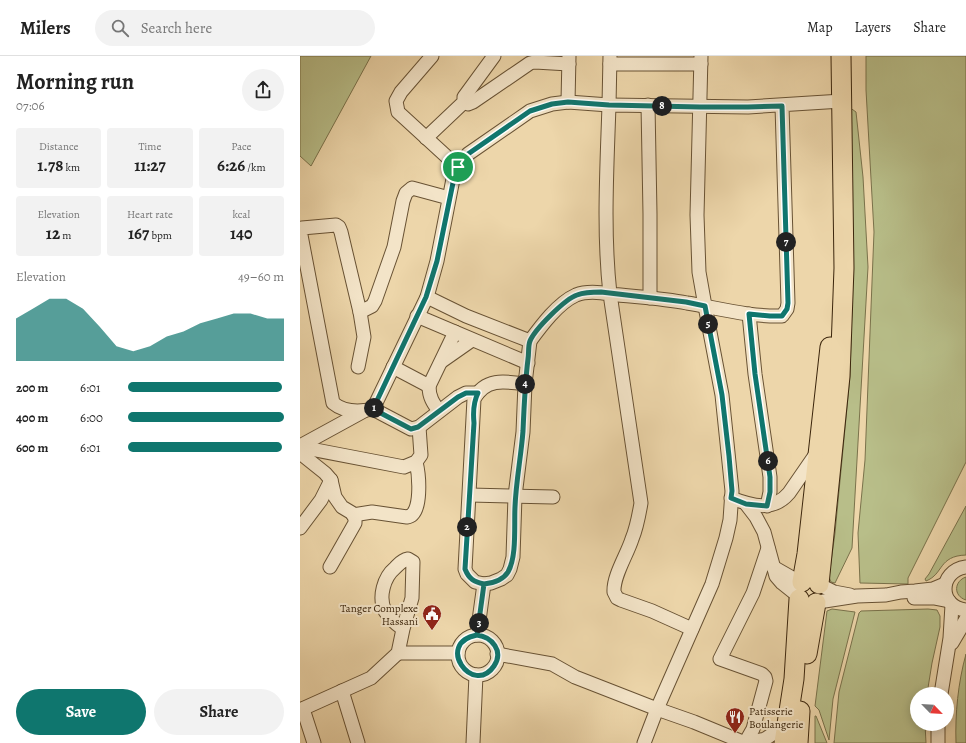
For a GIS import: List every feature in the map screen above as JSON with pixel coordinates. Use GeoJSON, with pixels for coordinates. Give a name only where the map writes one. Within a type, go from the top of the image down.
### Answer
{"type":"FeatureCollection","features":[{"type":"Feature","properties":{"kind":"highway"},"geometry":{"type":"LineString","coordinates":[[785,734],[809,592],[840,376],[844,268],[837,101],[831,56]]}},
{"type":"Feature","properties":{"kind":"highway"},"geometry":{"type":"LineString","coordinates":[[798,743],[809,592],[807,554],[832,324],[834,148],[841,56]]}},
{"type":"Feature","properties":{"kind":"street"},"geometry":{"type":"LineString","coordinates":[[432,56],[401,92],[396,101],[398,112],[458,167]]}},
{"type":"Feature","properties":{"kind":"street"},"geometry":{"type":"LineString","coordinates":[[426,138],[464,102],[464,97],[494,56]]}},
{"type":"Feature","properties":{"kind":"street"},"geometry":{"type":"LineString","coordinates":[[464,102],[468,104],[473,102],[532,60],[535,62],[569,60],[568,102]]}},
{"type":"Feature","properties":{"kind":"street"},"geometry":{"type":"LineString","coordinates":[[644,743],[657,709],[712,584],[730,520],[732,491],[722,395],[699,272],[697,215],[701,60],[610,60],[607,146],[607,270],[642,502],[633,539],[617,578],[614,592],[617,598],[652,611],[692,629]]}},
{"type":"Feature","properties":{"kind":"street"},"geometry":{"type":"LineString","coordinates":[[300,446],[368,410],[393,367],[426,297],[437,261],[454,178],[458,167],[468,154],[530,111],[552,104],[568,102],[609,105],[748,107],[782,106],[837,101]]}},
{"type":"Feature","properties":{"kind":"street"},"geometry":{"type":"LineString","coordinates":[[648,105],[650,298]]}},
{"type":"Feature","properties":{"kind":"street"},"geometry":{"type":"LineString","coordinates":[[525,384],[497,383],[482,387],[474,400],[474,423],[465,569],[467,574],[475,582],[484,584],[491,583],[501,579],[510,569],[513,557],[515,496],[523,432],[525,384],[530,341],[539,328],[564,303],[576,295],[590,292],[650,298],[770,316],[782,316],[787,309],[782,106]]}},
{"type":"Feature","properties":{"kind":"street"},"geometry":{"type":"LineString","coordinates":[[360,312],[372,306],[375,301],[394,247],[406,193],[412,188],[450,198]]}},
{"type":"Feature","properties":{"kind":"street"},"geometry":{"type":"LineString","coordinates":[[358,367],[364,337],[360,312],[339,227],[336,225],[302,228],[300,234],[333,403],[342,408],[368,410],[411,429],[418,427],[458,397],[466,393],[478,393]]}},
{"type":"Feature","properties":{"kind":"street"},"geometry":{"type":"LineString","coordinates":[[426,297],[466,316],[530,341]]}},
{"type":"Feature","properties":{"kind":"street"},"geometry":{"type":"LineString","coordinates":[[749,314],[755,374],[770,477],[770,492],[767,506]]}},
{"type":"Feature","properties":{"kind":"street"},"geometry":{"type":"LineString","coordinates":[[417,316],[528,363]]}},
{"type":"Feature","properties":{"kind":"street"},"geometry":{"type":"LineString","coordinates":[[439,411],[429,394],[429,386],[455,332]]}},
{"type":"Feature","properties":{"kind":"street"},"geometry":{"type":"LineString","coordinates":[[440,362],[472,340]]}},
{"type":"Feature","properties":{"kind":"street"},"geometry":{"type":"LineString","coordinates":[[393,367],[429,386]]}},
{"type":"Feature","properties":{"kind":"street"},"geometry":{"type":"LineString","coordinates":[[300,446],[404,467],[416,462],[421,455],[418,427]]}},
{"type":"Feature","properties":{"kind":"street"},"geometry":{"type":"LineString","coordinates":[[731,498],[746,504],[767,506],[775,504],[783,499],[819,450]]}},
{"type":"Feature","properties":{"kind":"street"},"geometry":{"type":"LineString","coordinates":[[300,453],[325,473],[331,480],[335,497],[342,507],[353,515],[355,523],[330,567]]}},
{"type":"Feature","properties":{"kind":"street"},"geometry":{"type":"LineString","coordinates":[[353,515],[372,512],[406,517],[414,514],[417,507],[419,482],[416,462]]}},
{"type":"Feature","properties":{"kind":"street"},"geometry":{"type":"LineString","coordinates":[[300,528],[321,500],[331,480]]}},
{"type":"Feature","properties":{"kind":"street"},"geometry":{"type":"LineString","coordinates":[[470,495],[553,497]]}},
{"type":"Feature","properties":{"kind":"street"},"geometry":{"type":"LineString","coordinates":[[746,504],[760,524],[775,574],[779,580],[809,592],[857,596],[886,595],[939,599],[950,603],[960,610],[966,610]]}},
{"type":"Feature","properties":{"kind":"street"},"geometry":{"type":"LineString","coordinates":[[745,743],[753,729],[766,681],[765,677],[762,674],[720,659],[753,593],[768,548]]}},
{"type":"Feature","properties":{"kind":"street"},"geometry":{"type":"LineString","coordinates":[[942,687],[951,631],[950,603],[945,593],[945,584],[950,574],[955,570],[966,567]]}},
{"type":"Feature","properties":{"kind":"street"},"geometry":{"type":"LineString","coordinates":[[477,635],[484,584]]}},
{"type":"Feature","properties":{"kind":"street"},"geometry":{"type":"LineString","coordinates":[[886,595],[933,588],[945,584]]}},
{"type":"Feature","properties":{"kind":"street"},"geometry":{"type":"LineString","coordinates":[[948,652],[966,620]]}},
{"type":"Feature","properties":{"kind":"street"},"geometry":{"type":"LineString","coordinates":[[314,743],[301,710],[371,678],[398,653],[403,629]]}},
{"type":"Feature","properties":{"kind":"street"},"geometry":{"type":"LineString","coordinates":[[477,635],[488,638],[493,642],[498,654],[494,666],[489,671],[476,675],[465,670],[461,665],[458,653],[462,642],[466,638],[477,635]]}},
{"type":"Feature","properties":{"kind":"street"},"geometry":{"type":"LineString","coordinates":[[398,653],[458,653]]}},
{"type":"Feature","properties":{"kind":"street"},"geometry":{"type":"LineString","coordinates":[[498,654],[552,664],[575,677],[745,743],[785,734]]}},
{"type":"Feature","properties":{"kind":"street"},"geometry":{"type":"LineString","coordinates":[[473,743],[476,675]]}},
{"type":"Feature","properties":{"kind":"street"},"geometry":{"type":"LineString","coordinates":[[342,691],[358,743]]}},
{"type":"Feature","properties":{"kind":"street"},"geometry":{"type":"LineString","coordinates":[[938,731],[938,743]]}},
{"type":"Feature","properties":{"kind":"green space"},"geometry":{"type":"Polygon","coordinates":[[[300,56],[371,56],[311,166],[300,156],[300,56]]]}},
{"type":"Feature","properties":{"kind":"green space"},"geometry":{"type":"Polygon","coordinates":[[[866,56],[966,56],[966,462],[908,578],[908,584],[860,583],[858,533],[865,460],[874,232],[866,90],[866,56]]]}},
{"type":"Feature","properties":{"kind":"green space"},"geometry":{"type":"Polygon","coordinates":[[[849,107],[856,112],[863,177],[868,267],[852,548],[835,583],[831,582],[829,577],[835,533],[850,376],[852,304],[849,107]]]}},
{"type":"Feature","properties":{"kind":"green space"},"geometry":{"type":"Polygon","coordinates":[[[966,506],[966,555],[950,558],[932,578],[926,581],[925,579],[966,506]]]}},
{"type":"Feature","properties":{"kind":"green space"},"geometry":{"type":"Polygon","coordinates":[[[966,577],[966,600],[957,592],[957,585],[966,577]]]}},
{"type":"Feature","properties":{"kind":"green space"},"geometry":{"type":"Polygon","coordinates":[[[832,609],[855,612],[833,699],[829,740],[819,710],[815,706],[827,611],[832,609]]]}},
{"type":"Feature","properties":{"kind":"green space"},"geometry":{"type":"Polygon","coordinates":[[[928,609],[937,610],[940,616],[940,627],[928,687],[910,687],[910,731],[925,731],[926,743],[834,743],[839,692],[859,613],[861,611],[928,609]]]}},
{"type":"Feature","properties":{"kind":"green space"},"geometry":{"type":"Polygon","coordinates":[[[966,654],[966,743],[956,743],[958,698],[966,654]]]}},
{"type":"Feature","properties":{"kind":"green space"},"geometry":{"type":"Polygon","coordinates":[[[816,716],[827,743],[815,743],[816,716]]]}},
{"type":"Feature","properties":{"kind":"place","name":"Tanger Complexe Hassani"},"geometry":{"type":"Point","coordinates":[432,631]}},
{"type":"Feature","properties":{"kind":"place","name":"Patisserie Boulangerie"},"geometry":{"type":"Point","coordinates":[735,734]}},
{"type":"Feature","properties":{"kind":"route"},"geometry":{"type":"LineString","coordinates":[[458,167],[454,178],[437,261],[426,297],[373,409],[411,429],[418,427],[458,397],[466,393],[478,393],[474,400],[473,408],[474,423],[465,569],[467,574],[475,582],[484,584],[477,635],[488,638],[493,642],[498,654],[494,666],[489,671],[476,675],[465,670],[458,659],[458,653],[459,647],[466,638],[477,635],[484,584],[501,579],[507,574],[513,557],[515,496],[523,432],[525,384],[530,341],[539,328],[552,314],[576,295],[590,292],[601,292],[686,302],[705,306],[722,395],[729,456],[732,491],[731,498],[746,504],[767,506],[770,492],[770,477],[755,374],[749,314],[782,316],[787,309],[788,303],[782,106],[700,107],[609,105],[568,102],[552,104],[530,111],[468,154],[458,167]]}}]}
